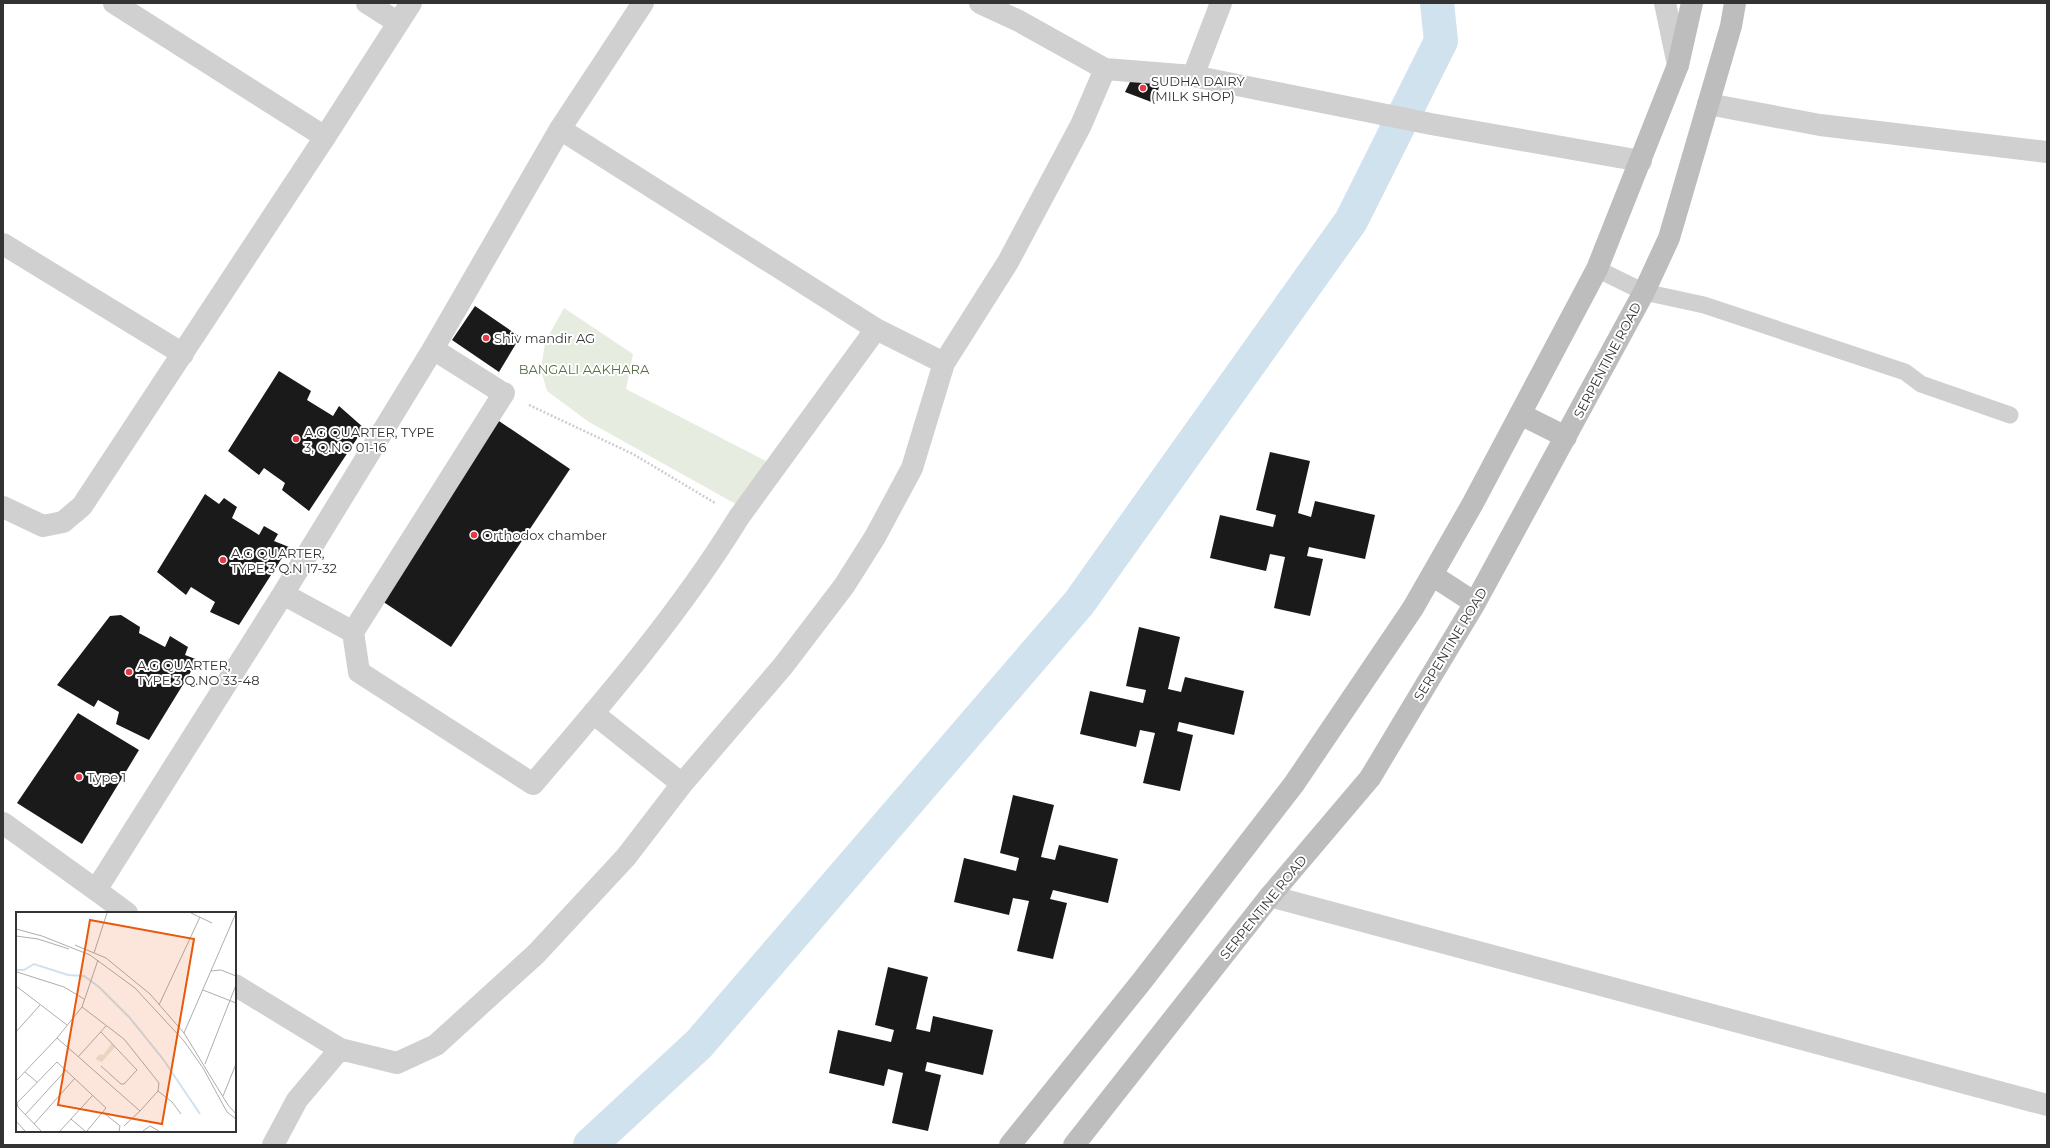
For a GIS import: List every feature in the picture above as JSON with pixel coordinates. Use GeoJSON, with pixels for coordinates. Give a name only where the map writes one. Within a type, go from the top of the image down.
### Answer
{"type":"FeatureCollection","features":[{"type":"Feature","properties":{"kind":"main road"},"geometry":{"type":"LineString","coordinates":[[1010,1145],[1147,975],[1294,784],[1383,654],[1432,575],[1473,504],[1597,269],[1678,65],[1692,3]]}},
{"type":"Feature","properties":{"kind":"main road","name":"SERPENTINE ROAD"},"geometry":{"type":"LineString","coordinates":[[1074,1145],[1270,896],[1370,778],[1475,603],[1644,292],[1669,238],[1731,26],[1734,3]]}},
{"type":"Feature","properties":{"kind":"main road"},"geometry":{"type":"LineString","coordinates":[[1520,414],[1566,437]]}},
{"type":"Feature","properties":{"kind":"main road"},"geometry":{"type":"LineString","coordinates":[[1432,575],[1475,603]]}},
{"type":"Feature","properties":{"kind":"street"},"geometry":{"type":"LineString","coordinates":[[114,3],[325,137]]}},
{"type":"Feature","properties":{"kind":"street"},"geometry":{"type":"LineString","coordinates":[[367,3],[397,22]]}},
{"type":"Feature","properties":{"kind":"street"},"geometry":{"type":"LineString","coordinates":[[5,513],[43,526],[63,522],[82,506],[325,137],[397,22],[411,3]]}},
{"type":"Feature","properties":{"kind":"street"},"geometry":{"type":"LineString","coordinates":[[96,890],[283,594],[433,349],[560,129],[643,3]]}},
{"type":"Feature","properties":{"kind":"street"},"geometry":{"type":"LineString","coordinates":[[980,3],[1018,21],[1105,69],[1193,76],[1431,124],[1641,161]]}},
{"type":"Feature","properties":{"kind":"street"},"geometry":{"type":"LineString","coordinates":[[1193,76],[1221,3]]}},
{"type":"Feature","properties":{"kind":"street"},"geometry":{"type":"LineString","coordinates":[[1665,3],[1678,65]]}},
{"type":"Feature","properties":{"kind":"street"},"geometry":{"type":"LineString","coordinates":[[236,986],[340,1049],[397,1063],[436,1045],[542,948],[626,857],[682,784],[783,666],[844,586],[875,537],[912,468],[944,363],[1008,262],[1081,125],[1105,69]]}},
{"type":"Feature","properties":{"kind":"street"},"geometry":{"type":"LineString","coordinates":[[1708,104],[1820,125],[2047,152]]}},
{"type":"Feature","properties":{"kind":"street"},"geometry":{"type":"LineString","coordinates":[[560,129],[876,329],[944,363]]}},
{"type":"Feature","properties":{"kind":"street"},"geometry":{"type":"LineString","coordinates":[[3,244],[183,354]]}},
{"type":"Feature","properties":{"kind":"street"},"geometry":{"type":"LineString","coordinates":[[433,349],[501,392],[353,632],[359,672],[533,784],[631,667],[692,586],[739,517],[876,329]]}},
{"type":"Feature","properties":{"kind":"street"},"geometry":{"type":"LineString","coordinates":[[283,594],[353,632]]}},
{"type":"Feature","properties":{"kind":"street"},"geometry":{"type":"LineString","coordinates":[[593,713],[682,784]]}},
{"type":"Feature","properties":{"kind":"street"},"geometry":{"type":"LineString","coordinates":[[3,823],[126,912]]}},
{"type":"Feature","properties":{"kind":"street"},"geometry":{"type":"LineString","coordinates":[[1270,896],[2047,1105]]}},
{"type":"Feature","properties":{"kind":"street"},"geometry":{"type":"LineString","coordinates":[[273,1145],[297,1100],[340,1049]]}},
{"type":"Feature","properties":{"kind":"lane"},"geometry":{"type":"LineString","coordinates":[[1597,269],[1644,292],[1704,305],[1905,372],[1921,384],[2010,415]]}},
{"type":"Feature","properties":{"kind":"path"},"geometry":{"type":"LineString","coordinates":[[501,392],[633,454],[739,517]]}},
{"type":"Feature","properties":{"kind":"green space","name":"BANGALI AAKHARA"},"geometry":{"type":"Polygon","coordinates":[[[564,308],[633,354],[626,389],[768,462],[741,507],[589,422],[547,391],[541,370],[545,342],[564,308]]]}},
{"type":"Feature","properties":{"kind":"building","name":"SUDHA DAIRY (MILK SHOP)"},"geometry":{"type":"Polygon","coordinates":[[[1134,74],[1160,84],[1154,103],[1125,92],[1134,74]]]}},
{"type":"Feature","properties":{"kind":"building","name":"Shiv mandir AG"},"geometry":{"type":"Polygon","coordinates":[[[475,306],[520,337],[499,372],[452,340],[475,306]]]}},
{"type":"Feature","properties":{"kind":"building","name":"A.G QUARTER, TYPE 3, Q.NO 01-16"},"geometry":{"type":"Polygon","coordinates":[[[279,371],[311,391],[307,400],[333,416],[339,406],[364,428],[309,511],[282,490],[285,483],[264,468],[259,475],[228,451],[279,371]]]}},
{"type":"Feature","properties":{"kind":"building","name":"Orthodox chamber"},"geometry":{"type":"Polygon","coordinates":[[[496,419],[570,469],[451,647],[382,601],[496,419]]]}},
{"type":"Feature","properties":{"kind":"building"},"geometry":{"type":"Polygon","coordinates":[[[1270,452],[1310,461],[1298,513],[1311,517],[1315,501],[1375,515],[1365,559],[1309,547],[1307,556],[1323,559],[1310,616],[1274,608],[1285,557],[1270,554],[1266,571],[1210,558],[1220,515],[1273,527],[1276,515],[1256,510],[1270,452]]]}},
{"type":"Feature","properties":{"kind":"building","name":"A.G QUARTER, TYPE 3 Q.N 17-32"},"geometry":{"type":"Polygon","coordinates":[[[205,494],[219,504],[224,498],[237,507],[232,518],[259,535],[264,526],[278,534],[274,541],[289,547],[239,625],[210,612],[215,602],[191,587],[186,595],[157,572],[205,494]]]}},
{"type":"Feature","properties":{"kind":"building","name":"A.G QUARTER, TYPE 3 Q.NO 33-48"},"geometry":{"type":"Polygon","coordinates":[[[121,615],[140,627],[139,633],[165,647],[170,636],[188,647],[185,655],[198,660],[149,740],[116,724],[119,712],[98,700],[94,707],[57,685],[110,616],[121,615]]]}},
{"type":"Feature","properties":{"kind":"building"},"geometry":{"type":"Polygon","coordinates":[[[1139,627],[1180,637],[1168,689],[1181,692],[1185,677],[1244,691],[1234,735],[1179,722],[1177,731],[1193,735],[1180,791],[1143,783],[1155,733],[1140,730],[1136,747],[1080,734],[1090,691],[1143,703],[1146,690],[1126,686],[1139,627]]]}},
{"type":"Feature","properties":{"kind":"building","name":"Type 1"},"geometry":{"type":"Polygon","coordinates":[[[78,713],[139,750],[82,844],[17,803],[78,713]]]}},
{"type":"Feature","properties":{"kind":"building"},"geometry":{"type":"Polygon","coordinates":[[[1013,795],[1054,805],[1041,857],[1055,860],[1059,845],[1118,859],[1108,903],[1053,890],[1050,899],[1067,903],[1053,959],[1017,951],[1029,901],[1013,898],[1009,915],[954,902],[964,858],[1016,871],[1019,858],[1000,853],[1013,795]]]}},
{"type":"Feature","properties":{"kind":"building"},"geometry":{"type":"Polygon","coordinates":[[[888,967],[928,977],[916,1029],[930,1032],[933,1016],[993,1030],[983,1075],[927,1062],[925,1071],[941,1075],[928,1131],[892,1123],[903,1073],[888,1069],[884,1086],[829,1073],[838,1030],[891,1042],[894,1030],[875,1025],[888,967]]]}},
{"type":"Feature","properties":{"kind":"waterway"},"geometry":{"type":"LineString","coordinates":[[590,1145],[699,1044],[1079,603],[1351,221],[1441,41],[1437,3]]}},
{"type":"Feature","properties":{"kind":"place","name":"SUDHA DAIRY (MILK SHOP)"},"geometry":{"type":"Point","coordinates":[1143,88]}},
{"type":"Feature","properties":{"kind":"place","name":"Shiv mandir AG"},"geometry":{"type":"Point","coordinates":[486,338]}},
{"type":"Feature","properties":{"kind":"place","name":"A.G QUARTER, TYPE 3, Q.NO 01-16"},"geometry":{"type":"Point","coordinates":[296,439]}},
{"type":"Feature","properties":{"kind":"place","name":"Orthodox chamber"},"geometry":{"type":"Point","coordinates":[474,535]}},
{"type":"Feature","properties":{"kind":"place","name":"A.G QUARTER, TYPE 3 Q.N 17-32"},"geometry":{"type":"Point","coordinates":[223,560]}},
{"type":"Feature","properties":{"kind":"place","name":"A.G QUARTER, TYPE 3 Q.NO 33-48"},"geometry":{"type":"Point","coordinates":[129,672]}},
{"type":"Feature","properties":{"kind":"place","name":"Type 1"},"geometry":{"type":"Point","coordinates":[79,777]}}]}
